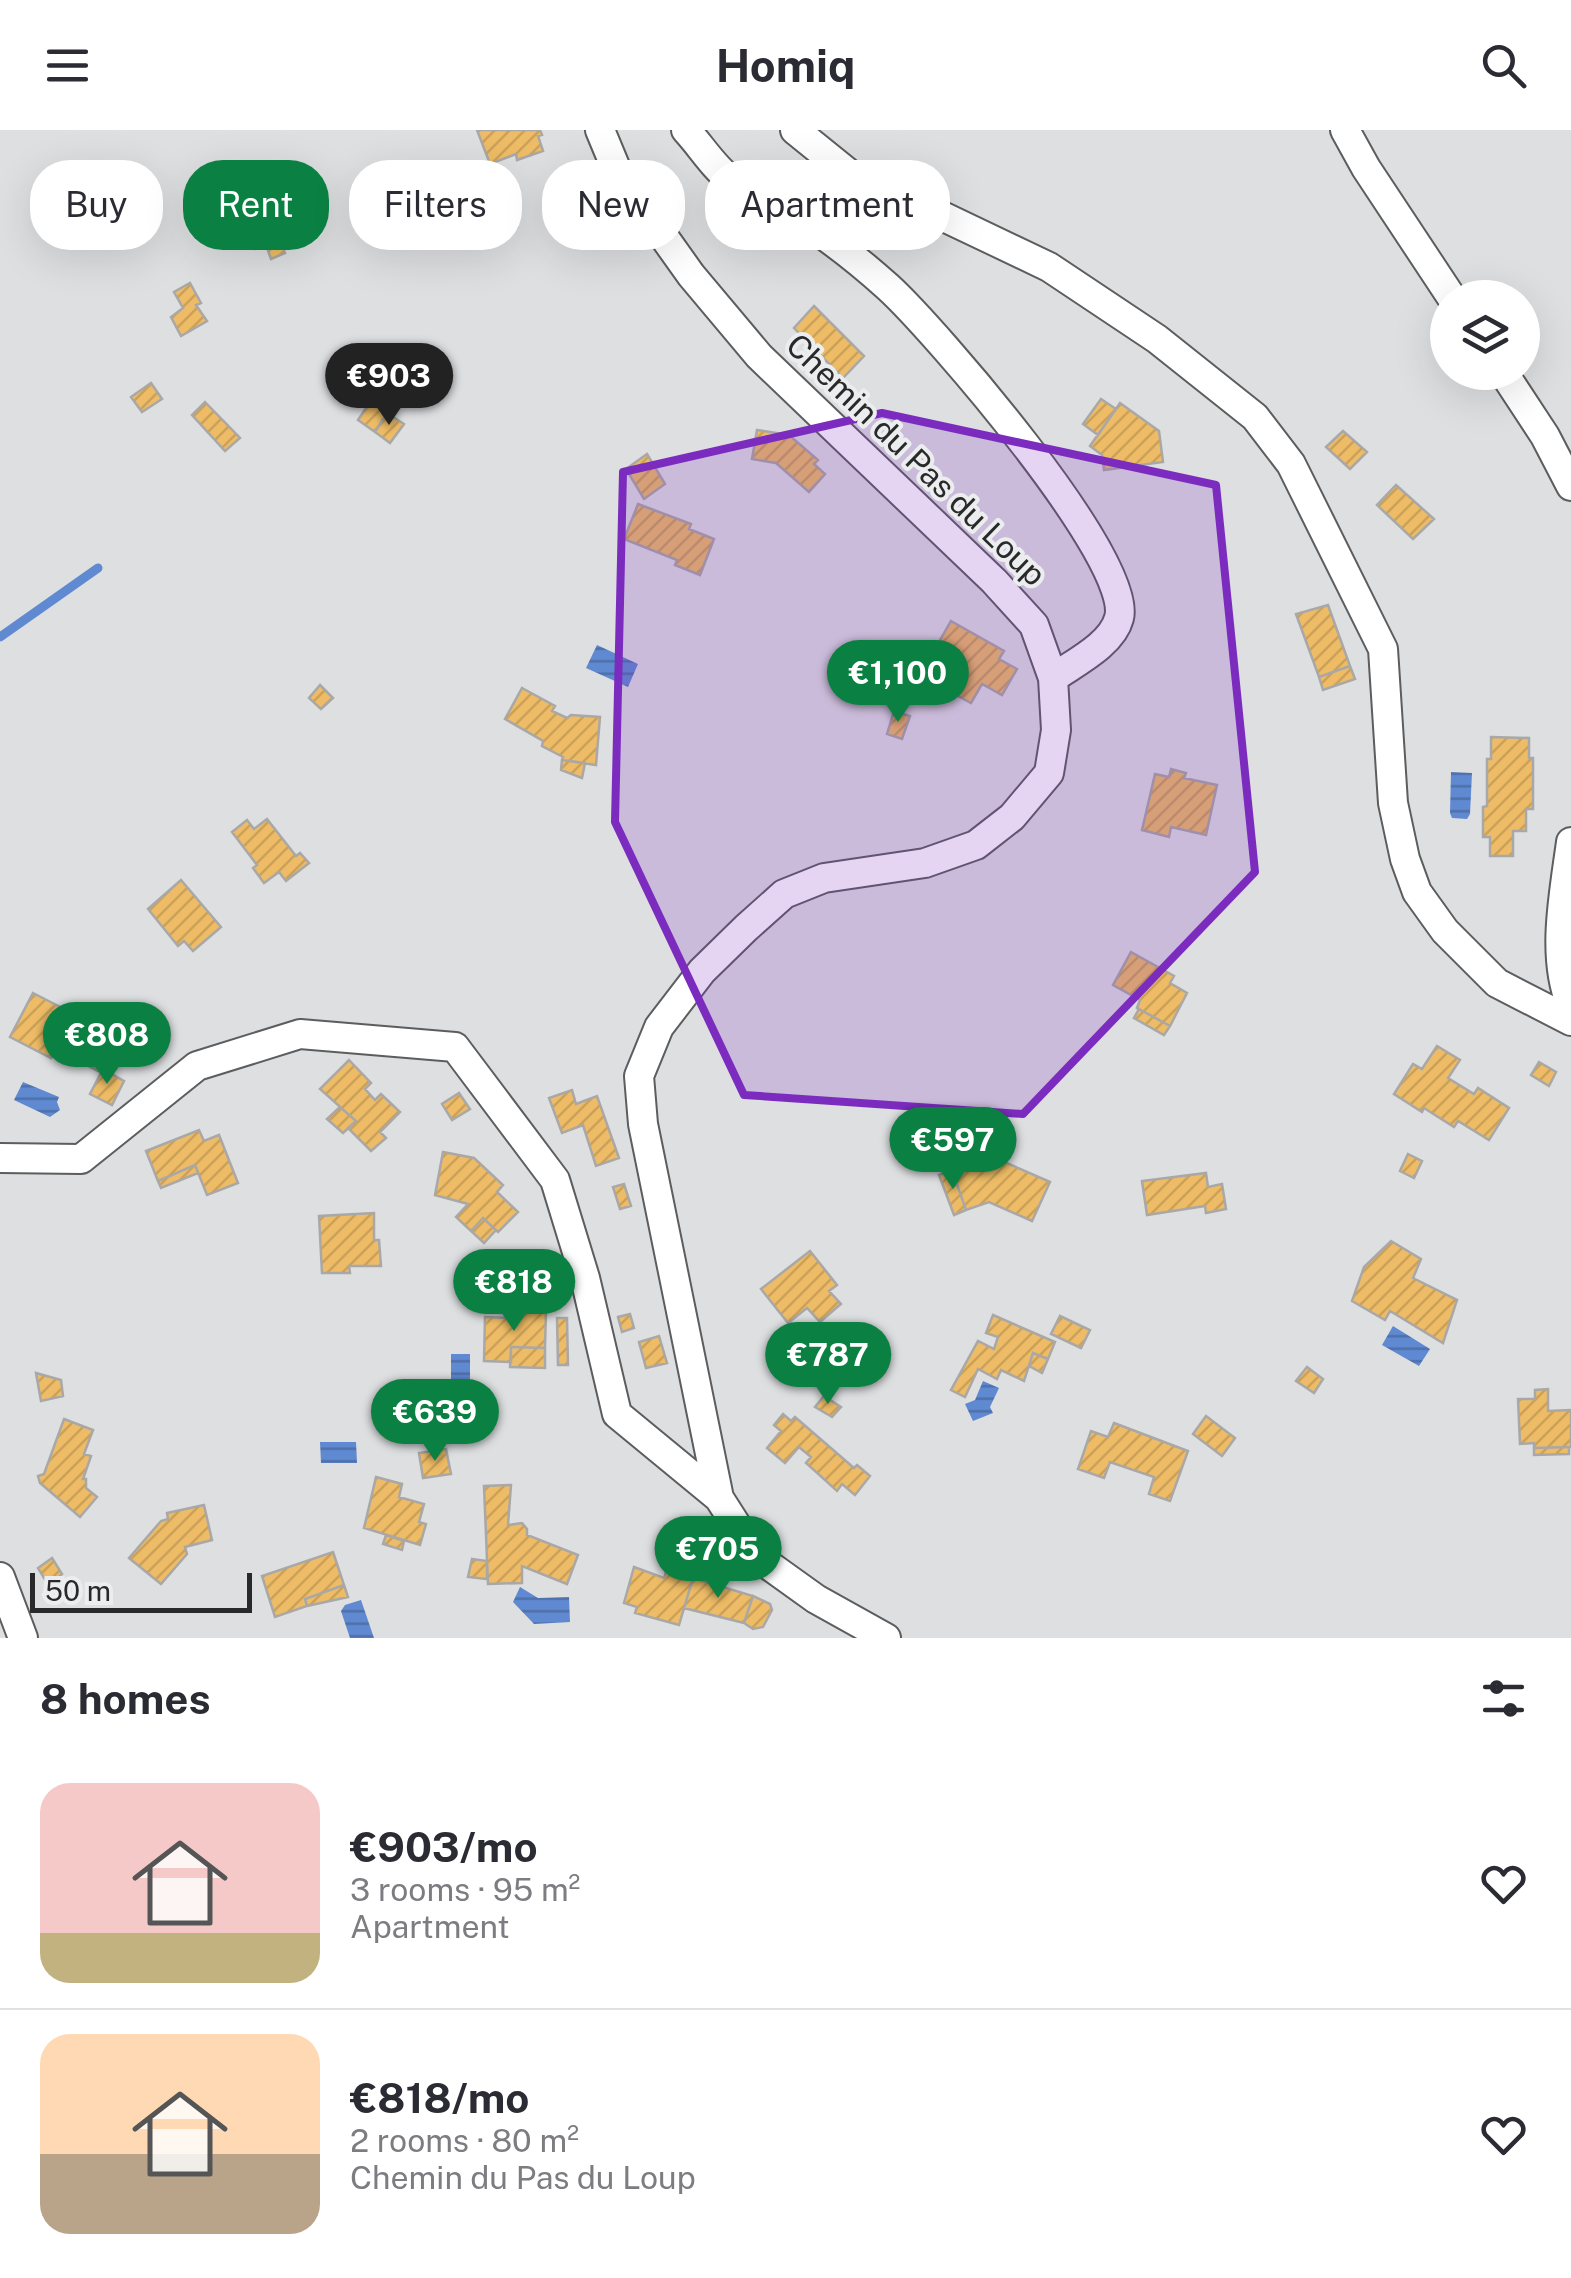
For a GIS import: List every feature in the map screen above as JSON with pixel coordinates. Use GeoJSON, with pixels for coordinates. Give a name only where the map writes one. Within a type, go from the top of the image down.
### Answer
{"type":"FeatureCollection","features":[{"type":"Feature","properties":{"kind":"street","name":"Chemin du Pas du Loup"},"geometry":{"type":"LineString","coordinates":[[600,130],[617,170],[691,275],[759,356],[994,581],[1034,626],[1053,678],[1056,730],[1049,773],[1012,816],[976,846],[925,863],[824,878],[784,894],[702,971],[659,1027],[639,1076],[643,1124],[718,1498],[756,1556],[816,1599],[886,1638]]}},
{"type":"Feature","properties":{"kind":"street"},"geometry":{"type":"LineString","coordinates":[[686,130],[730,180],[793,215],[890,288],[973,380],[1067,499],[1117,594],[1121,613],[1116,627],[1095,649],[1053,678]]}},
{"type":"Feature","properties":{"kind":"street"},"geometry":{"type":"LineString","coordinates":[[795,130],[858,181],[1049,268],[1157,339],[1255,417],[1291,464],[1384,649],[1393,802],[1405,859],[1417,892],[1446,932],[1498,982],[1571,1021]]}},
{"type":"Feature","properties":{"kind":"street"},"geometry":{"type":"LineString","coordinates":[[1345,130],[1440,280]]}},
{"type":"Feature","properties":{"kind":"street"},"geometry":{"type":"LineString","coordinates":[[1514,390],[1546,436],[1571,486]]}},
{"type":"Feature","properties":{"kind":"street"},"geometry":{"type":"LineString","coordinates":[[1571,842],[1560,957],[1562,984],[1571,1005]]}},
{"type":"Feature","properties":{"kind":"street"},"geometry":{"type":"LineString","coordinates":[[0,1158],[81,1159],[197,1066],[300,1034],[455,1047],[555,1180],[585,1278],[616,1414],[718,1498]]}},
{"type":"Feature","properties":{"kind":"street"},"geometry":{"type":"LineString","coordinates":[[0,1577],[22,1638]]}},
{"type":"Feature","properties":{"kind":"highlighted area"},"geometry":{"type":"Polygon","coordinates":[[[882,413],[1216,485],[1255,872],[1023,1114],[744,1095],[615,822],[623,472],[882,413]]]}},
{"type":"Feature","properties":{"kind":"water"},"geometry":{"type":"Polygon","coordinates":[[[597,645],[638,664],[628,687],[586,668],[597,645]]]}},
{"type":"Feature","properties":{"kind":"water"},"geometry":{"type":"Polygon","coordinates":[[[1451,772],[1472,773],[1467,819],[1452,818],[1450,813],[1451,772]]]}},
{"type":"Feature","properties":{"kind":"water"},"geometry":{"type":"Polygon","coordinates":[[[23,1082],[59,1097],[60,1110],[50,1117],[14,1100],[23,1082]]]}},
{"type":"Feature","properties":{"kind":"water"},"geometry":{"type":"Polygon","coordinates":[[[1393,1326],[1430,1349],[1419,1366],[1382,1345],[1393,1326]]]}},
{"type":"Feature","properties":{"kind":"water"},"geometry":{"type":"Polygon","coordinates":[[[451,1354],[470,1354],[470,1395],[451,1395],[451,1354]]]}},
{"type":"Feature","properties":{"kind":"water"},"geometry":{"type":"Polygon","coordinates":[[[983,1381],[999,1388],[990,1407],[993,1413],[973,1421],[965,1404],[975,1400],[983,1381]]]}},
{"type":"Feature","properties":{"kind":"water"},"geometry":{"type":"Polygon","coordinates":[[[320,1442],[356,1442],[357,1463],[321,1463],[320,1442]]]}},
{"type":"Feature","properties":{"kind":"water"},"geometry":{"type":"Polygon","coordinates":[[[520,1587],[538,1598],[569,1597],[570,1622],[534,1624],[513,1602],[520,1587]]]}},
{"type":"Feature","properties":{"kind":"water"},"geometry":{"type":"Polygon","coordinates":[[[361,1600],[374,1638],[350,1638],[341,1611],[345,1605],[361,1600]]]}},
{"type":"Feature","properties":{"kind":"building"},"geometry":{"type":"Polygon","coordinates":[[[477,130],[540,130],[543,151],[517,160],[516,154],[488,160],[477,130]]]}},
{"type":"Feature","properties":{"kind":"building"},"geometry":{"type":"Polygon","coordinates":[[[268,250],[284,250],[285,253],[271,259],[268,250]]]}},
{"type":"Feature","properties":{"kind":"building"},"geometry":{"type":"Polygon","coordinates":[[[190,283],[201,303],[196,305],[207,321],[181,336],[171,317],[183,308],[174,292],[190,283]]]}},
{"type":"Feature","properties":{"kind":"building"},"geometry":{"type":"Polygon","coordinates":[[[814,306],[864,356],[843,378],[794,328],[814,306]]]}},
{"type":"Feature","properties":{"kind":"building"},"geometry":{"type":"Polygon","coordinates":[[[151,383],[162,399],[142,412],[131,397],[151,383]]]}},
{"type":"Feature","properties":{"kind":"building"},"geometry":{"type":"Polygon","coordinates":[[[1101,399],[1116,409],[1098,435],[1083,424],[1101,399]]]}},
{"type":"Feature","properties":{"kind":"building"},"geometry":{"type":"Polygon","coordinates":[[[205,402],[240,438],[225,451],[192,415],[205,402]]]}},
{"type":"Feature","properties":{"kind":"building"},"geometry":{"type":"Polygon","coordinates":[[[370,402],[387,413],[375,432],[358,420],[370,402]]]}},
{"type":"Feature","properties":{"kind":"building"},"geometry":{"type":"Polygon","coordinates":[[[1120,403],[1159,431],[1163,462],[1104,470],[1102,455],[1090,446],[1120,403]]]}},
{"type":"Feature","properties":{"kind":"building"},"geometry":{"type":"Polygon","coordinates":[[[387,413],[404,424],[390,443],[375,432],[387,413]]]}},
{"type":"Feature","properties":{"kind":"building"},"geometry":{"type":"Polygon","coordinates":[[[757,430],[789,435],[818,460],[814,464],[825,474],[809,492],[776,463],[752,459],[757,430]]]}},
{"type":"Feature","properties":{"kind":"building"},"geometry":{"type":"Polygon","coordinates":[[[1343,431],[1367,452],[1350,469],[1326,447],[1343,431]]]}},
{"type":"Feature","properties":{"kind":"building"},"geometry":{"type":"Polygon","coordinates":[[[647,454],[665,484],[644,499],[626,469],[647,454]]]}},
{"type":"Feature","properties":{"kind":"building"},"geometry":{"type":"Polygon","coordinates":[[[1396,485],[1434,519],[1413,539],[1377,505],[1396,485]]]}},
{"type":"Feature","properties":{"kind":"building"},"geometry":{"type":"Polygon","coordinates":[[[638,504],[691,524],[689,529],[714,539],[700,575],[675,565],[677,560],[624,539],[638,504]]]}},
{"type":"Feature","properties":{"kind":"building"},"geometry":{"type":"Polygon","coordinates":[[[1328,605],[1350,666],[1319,677],[1296,614],[1328,605]]]}},
{"type":"Feature","properties":{"kind":"building"},"geometry":{"type":"Polygon","coordinates":[[[951,621],[1004,651],[999,659],[1017,669],[1002,695],[982,684],[971,703],[920,675],[951,621]]]}},
{"type":"Feature","properties":{"kind":"building"},"geometry":{"type":"Polygon","coordinates":[[[1350,666],[1355,679],[1323,690],[1319,677],[1350,666]]]}},
{"type":"Feature","properties":{"kind":"building"},"geometry":{"type":"Polygon","coordinates":[[[320,685],[333,698],[321,709],[309,698],[320,685]]]}},
{"type":"Feature","properties":{"kind":"building"},"geometry":{"type":"Polygon","coordinates":[[[522,688],[555,706],[552,711],[567,718],[600,717],[596,765],[562,760],[563,757],[542,746],[543,741],[505,719],[522,688]]]}},
{"type":"Feature","properties":{"kind":"building"},"geometry":{"type":"Polygon","coordinates":[[[894,711],[910,716],[902,739],[887,734],[894,711]]]}},
{"type":"Feature","properties":{"kind":"building"},"geometry":{"type":"Polygon","coordinates":[[[1491,737],[1529,738],[1529,758],[1533,758],[1533,809],[1526,809],[1526,831],[1513,831],[1513,856],[1490,856],[1490,837],[1483,837],[1491,737]]]}},
{"type":"Feature","properties":{"kind":"building"},"geometry":{"type":"Polygon","coordinates":[[[562,760],[585,763],[582,778],[561,770],[562,760]]]}},
{"type":"Feature","properties":{"kind":"building"},"geometry":{"type":"Polygon","coordinates":[[[1171,769],[1186,773],[1184,778],[1217,785],[1206,835],[1171,827],[1169,837],[1142,830],[1155,774],[1169,777],[1171,769]]]}},
{"type":"Feature","properties":{"kind":"building"},"geometry":{"type":"Polygon","coordinates":[[[267,819],[296,856],[300,853],[309,863],[286,881],[279,872],[264,883],[253,868],[257,865],[232,832],[247,820],[254,829],[267,819]]]}},
{"type":"Feature","properties":{"kind":"building"},"geometry":{"type":"Polygon","coordinates":[[[181,880],[221,927],[193,951],[184,941],[178,946],[148,909],[181,880]]]}},
{"type":"Feature","properties":{"kind":"building"},"geometry":{"type":"Polygon","coordinates":[[[1131,952],[1174,976],[1170,983],[1187,993],[1170,1026],[1137,1008],[1140,1000],[1113,985],[1131,952]]]}},
{"type":"Feature","properties":{"kind":"building"},"geometry":{"type":"Polygon","coordinates":[[[33,993],[74,1014],[71,1020],[112,1044],[98,1071],[56,1049],[51,1058],[10,1037],[33,993]]]}},
{"type":"Feature","properties":{"kind":"building"},"geometry":{"type":"Polygon","coordinates":[[[1139,1009],[1170,1026],[1164,1035],[1134,1018],[1139,1009]]]}},
{"type":"Feature","properties":{"kind":"building"},"geometry":{"type":"Polygon","coordinates":[[[1437,1046],[1460,1060],[1448,1078],[1474,1094],[1478,1088],[1509,1108],[1489,1140],[1458,1121],[1454,1127],[1424,1108],[1422,1112],[1394,1094],[1413,1064],[1422,1069],[1437,1046]]]}},
{"type":"Feature","properties":{"kind":"building"},"geometry":{"type":"Polygon","coordinates":[[[349,1060],[371,1083],[365,1089],[375,1100],[381,1094],[400,1112],[380,1132],[386,1138],[371,1151],[348,1128],[356,1121],[320,1089],[349,1060]]]}},
{"type":"Feature","properties":{"kind":"building"},"geometry":{"type":"Polygon","coordinates":[[[1539,1062],[1556,1072],[1549,1086],[1531,1075],[1539,1062]]]}},
{"type":"Feature","properties":{"kind":"building"},"geometry":{"type":"Polygon","coordinates":[[[103,1069],[124,1081],[112,1105],[90,1094],[103,1069]]]}},
{"type":"Feature","properties":{"kind":"building"},"geometry":{"type":"Polygon","coordinates":[[[572,1090],[576,1104],[597,1096],[619,1158],[596,1166],[583,1125],[562,1133],[549,1098],[572,1090]]]}},
{"type":"Feature","properties":{"kind":"building"},"geometry":{"type":"Polygon","coordinates":[[[459,1093],[470,1109],[452,1120],[442,1104],[459,1093]]]}},
{"type":"Feature","properties":{"kind":"building"},"geometry":{"type":"Polygon","coordinates":[[[340,1107],[356,1121],[343,1133],[327,1119],[340,1107]]]}},
{"type":"Feature","properties":{"kind":"building"},"geometry":{"type":"Polygon","coordinates":[[[199,1130],[204,1141],[219,1135],[238,1183],[207,1195],[195,1165],[158,1181],[146,1151],[199,1130]]]}},
{"type":"Feature","properties":{"kind":"building"},"geometry":{"type":"Polygon","coordinates":[[[976,1137],[984,1159],[991,1156],[1050,1182],[1032,1221],[989,1202],[966,1210],[952,1170],[944,1173],[936,1151],[976,1137]]]}},
{"type":"Feature","properties":{"kind":"building"},"geometry":{"type":"Polygon","coordinates":[[[443,1152],[474,1158],[503,1185],[497,1192],[518,1212],[498,1232],[483,1218],[471,1231],[456,1217],[468,1204],[435,1195],[443,1152]]]}},
{"type":"Feature","properties":{"kind":"building"},"geometry":{"type":"Polygon","coordinates":[[[1408,1154],[1422,1161],[1414,1178],[1400,1171],[1408,1154]]]}},
{"type":"Feature","properties":{"kind":"building"},"geometry":{"type":"Polygon","coordinates":[[[195,1165],[198,1173],[161,1188],[158,1181],[195,1165]]]}},
{"type":"Feature","properties":{"kind":"building"},"geometry":{"type":"Polygon","coordinates":[[[952,1170],[966,1210],[954,1215],[939,1175],[952,1170]]]}},
{"type":"Feature","properties":{"kind":"building"},"geometry":{"type":"Polygon","coordinates":[[[1206,1173],[1208,1187],[1222,1184],[1226,1209],[1206,1213],[1205,1206],[1147,1215],[1142,1181],[1206,1173]]]}},
{"type":"Feature","properties":{"kind":"building"},"geometry":{"type":"Polygon","coordinates":[[[624,1184],[631,1206],[620,1209],[613,1187],[624,1184]]]}},
{"type":"Feature","properties":{"kind":"building"},"geometry":{"type":"Polygon","coordinates":[[[374,1213],[374,1240],[379,1240],[381,1266],[349,1266],[350,1273],[322,1273],[319,1216],[374,1213]]]}},
{"type":"Feature","properties":{"kind":"building"},"geometry":{"type":"Polygon","coordinates":[[[483,1218],[496,1230],[484,1243],[471,1231],[483,1218]]]}},
{"type":"Feature","properties":{"kind":"building"},"geometry":{"type":"Polygon","coordinates":[[[1391,1241],[1421,1259],[1413,1278],[1457,1300],[1443,1343],[1390,1311],[1385,1320],[1352,1301],[1364,1267],[1391,1241]]]}},
{"type":"Feature","properties":{"kind":"building"},"geometry":{"type":"Polygon","coordinates":[[[810,1251],[837,1285],[829,1291],[841,1304],[820,1322],[807,1308],[788,1323],[761,1289],[810,1251]]]}},
{"type":"Feature","properties":{"kind":"building"},"geometry":{"type":"Polygon","coordinates":[[[509,1311],[546,1311],[545,1348],[511,1347],[511,1362],[484,1361],[485,1317],[509,1318],[509,1311]]]}},
{"type":"Feature","properties":{"kind":"building"},"geometry":{"type":"Polygon","coordinates":[[[630,1314],[634,1328],[622,1332],[618,1317],[630,1314]]]}},
{"type":"Feature","properties":{"kind":"building"},"geometry":{"type":"Polygon","coordinates":[[[993,1315],[1055,1342],[1048,1359],[1033,1353],[1024,1381],[1001,1370],[997,1379],[978,1369],[965,1397],[951,1390],[978,1341],[994,1349],[998,1337],[986,1333],[993,1315]]]}},
{"type":"Feature","properties":{"kind":"building"},"geometry":{"type":"Polygon","coordinates":[[[1060,1316],[1090,1330],[1081,1348],[1051,1334],[1060,1316]]]}},
{"type":"Feature","properties":{"kind":"building"},"geometry":{"type":"Polygon","coordinates":[[[557,1318],[567,1318],[568,1365],[558,1365],[557,1318]]]}},
{"type":"Feature","properties":{"kind":"building"},"geometry":{"type":"Polygon","coordinates":[[[659,1336],[667,1363],[646,1368],[639,1342],[659,1336]]]}},
{"type":"Feature","properties":{"kind":"building"},"geometry":{"type":"Polygon","coordinates":[[[511,1347],[545,1348],[545,1368],[510,1367],[511,1347]]]}},
{"type":"Feature","properties":{"kind":"building"},"geometry":{"type":"Polygon","coordinates":[[[1033,1353],[1048,1359],[1042,1373],[1029,1366],[1033,1353]]]}},
{"type":"Feature","properties":{"kind":"building"},"geometry":{"type":"Polygon","coordinates":[[[1307,1367],[1323,1379],[1314,1393],[1296,1381],[1307,1367]]]}},
{"type":"Feature","properties":{"kind":"building"},"geometry":{"type":"Polygon","coordinates":[[[36,1373],[61,1380],[63,1396],[41,1401],[36,1373]]]}},
{"type":"Feature","properties":{"kind":"building"},"geometry":{"type":"Polygon","coordinates":[[[1548,1389],[1548,1411],[1571,1410],[1571,1447],[1534,1448],[1534,1443],[1520,1444],[1518,1399],[1535,1399],[1535,1390],[1548,1389]]]}},
{"type":"Feature","properties":{"kind":"building"},"geometry":{"type":"Polygon","coordinates":[[[824,1396],[841,1407],[832,1417],[815,1407],[824,1396]]]}},
{"type":"Feature","properties":{"kind":"building"},"geometry":{"type":"Polygon","coordinates":[[[783,1414],[791,1421],[795,1417],[854,1468],[857,1465],[870,1476],[855,1495],[842,1484],[837,1491],[806,1463],[811,1457],[799,1447],[785,1463],[767,1448],[781,1431],[774,1425],[783,1414]]]}},
{"type":"Feature","properties":{"kind":"building"},"geometry":{"type":"Polygon","coordinates":[[[1206,1416],[1235,1438],[1222,1456],[1193,1434],[1206,1416]]]}},
{"type":"Feature","properties":{"kind":"building"},"geometry":{"type":"Polygon","coordinates":[[[64,1419],[93,1430],[84,1454],[91,1456],[83,1479],[86,1488],[97,1497],[80,1517],[40,1483],[38,1476],[44,1474],[64,1419]]]}},
{"type":"Feature","properties":{"kind":"building"},"geometry":{"type":"Polygon","coordinates":[[[1114,1423],[1188,1451],[1170,1501],[1149,1494],[1154,1477],[1110,1462],[1104,1478],[1078,1469],[1091,1431],[1108,1437],[1114,1423]]]}},
{"type":"Feature","properties":{"kind":"building"},"geometry":{"type":"Polygon","coordinates":[[[1569,1447],[1569,1454],[1534,1455],[1534,1448],[1569,1447]]]}},
{"type":"Feature","properties":{"kind":"building"},"geometry":{"type":"Polygon","coordinates":[[[446,1449],[451,1474],[423,1478],[419,1453],[446,1449]]]}},
{"type":"Feature","properties":{"kind":"building"},"geometry":{"type":"Polygon","coordinates":[[[376,1477],[402,1484],[399,1497],[424,1504],[419,1522],[426,1524],[420,1545],[364,1528],[376,1477]]]}},
{"type":"Feature","properties":{"kind":"building"},"geometry":{"type":"Polygon","coordinates":[[[511,1485],[508,1525],[522,1523],[527,1535],[578,1555],[567,1584],[522,1566],[522,1583],[488,1584],[484,1486],[511,1485]]]}},
{"type":"Feature","properties":{"kind":"building"},"geometry":{"type":"Polygon","coordinates":[[[204,1505],[212,1540],[185,1547],[187,1554],[161,1584],[129,1558],[161,1521],[168,1519],[167,1513],[204,1505]]]}},
{"type":"Feature","properties":{"kind":"building"},"geometry":{"type":"Polygon","coordinates":[[[386,1535],[404,1541],[402,1550],[383,1544],[386,1535]]]}},
{"type":"Feature","properties":{"kind":"building"},"geometry":{"type":"Polygon","coordinates":[[[333,1552],[344,1585],[305,1599],[307,1606],[275,1617],[262,1576],[333,1552]]]}},
{"type":"Feature","properties":{"kind":"building"},"geometry":{"type":"Polygon","coordinates":[[[696,1552],[720,1565],[716,1584],[683,1575],[686,1561],[696,1552]]]}},
{"type":"Feature","properties":{"kind":"building"},"geometry":{"type":"Polygon","coordinates":[[[52,1558],[62,1574],[49,1586],[38,1568],[52,1558]]]}},
{"type":"Feature","properties":{"kind":"building"},"geometry":{"type":"Polygon","coordinates":[[[472,1559],[487,1561],[487,1579],[468,1577],[472,1559]]]}},
{"type":"Feature","properties":{"kind":"building"},"geometry":{"type":"Polygon","coordinates":[[[634,1567],[664,1578],[667,1569],[693,1578],[679,1625],[635,1613],[637,1607],[624,1603],[634,1567]]]}},
{"type":"Feature","properties":{"kind":"building"},"geometry":{"type":"Polygon","coordinates":[[[693,1578],[753,1596],[744,1623],[684,1608],[693,1578]]]}},
{"type":"Feature","properties":{"kind":"building"},"geometry":{"type":"Polygon","coordinates":[[[344,1585],[348,1597],[307,1606],[305,1599],[344,1585]]]}},
{"type":"Feature","properties":{"kind":"building"},"geometry":{"type":"Polygon","coordinates":[[[753,1596],[770,1604],[772,1610],[763,1627],[753,1629],[744,1623],[753,1596]]]}},
{"type":"Feature","properties":{"kind":"waterway"},"geometry":{"type":"LineString","coordinates":[[0,637],[98,568]]}}]}
